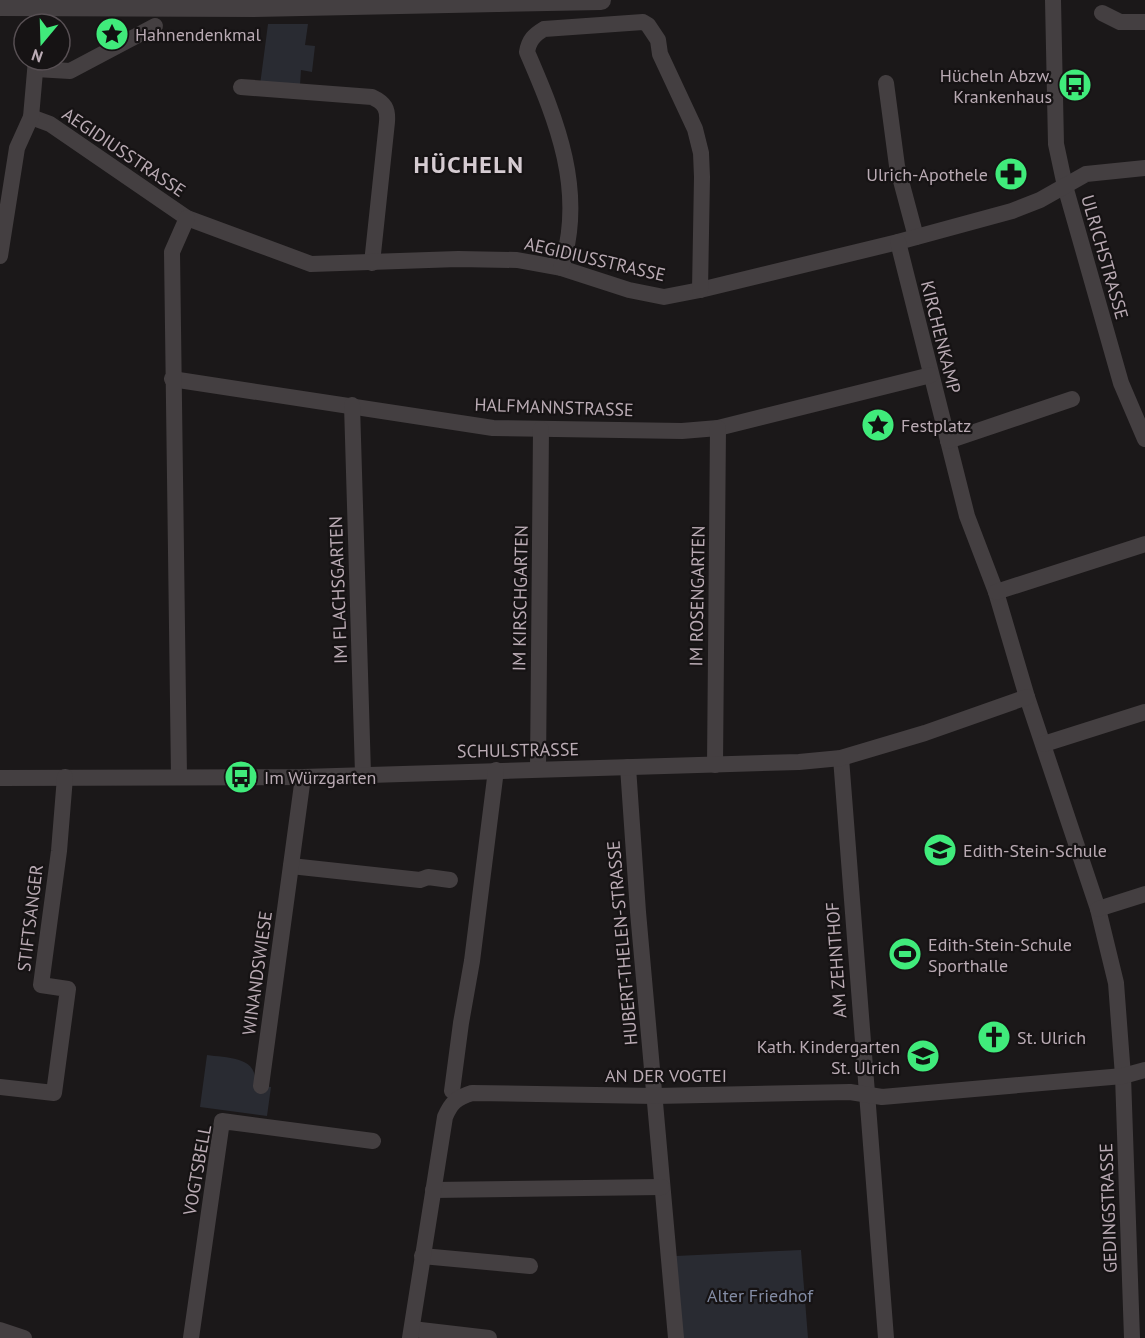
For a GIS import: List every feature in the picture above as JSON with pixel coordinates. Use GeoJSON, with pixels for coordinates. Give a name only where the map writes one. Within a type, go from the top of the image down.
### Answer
{"type":"FeatureCollection","features":[{"type":"Feature","properties":{"kind":"street"},"geometry":{"type":"LineString","coordinates":[[72,14],[396,3],[601,0]]}},
{"type":"Feature","properties":{"kind":"street","name":"ULRICHSTRASSE"},"geometry":{"type":"LineString","coordinates":[[1053,0],[1056,144],[1065,186],[1121,383],[1145,439]]}},
{"type":"Feature","properties":{"kind":"street"},"geometry":{"type":"LineString","coordinates":[[0,6],[25,12]]}},
{"type":"Feature","properties":{"kind":"street"},"geometry":{"type":"LineString","coordinates":[[1102,13],[1120,22],[1145,22]]}},
{"type":"Feature","properties":{"kind":"street"},"geometry":{"type":"LineString","coordinates":[[561,268],[567,251],[570,184],[564,150],[551,108],[527,51],[529,43],[535,34],[544,29],[643,22],[648,25],[658,40],[660,54],[695,129],[701,153],[700,290]]}},
{"type":"Feature","properties":{"kind":"street"},"geometry":{"type":"LineString","coordinates":[[72,70],[155,26]]}},
{"type":"Feature","properties":{"kind":"street"},"geometry":{"type":"LineString","coordinates":[[0,256],[17,148],[31,117],[35,72]]}},
{"type":"Feature","properties":{"kind":"street"},"geometry":{"type":"LineString","coordinates":[[886,83],[897,166],[915,237]]}},
{"type":"Feature","properties":{"kind":"street"},"geometry":{"type":"LineString","coordinates":[[242,87],[372,97],[381,101],[387,110],[387,122],[372,263]]}},
{"type":"Feature","properties":{"kind":"street","name":"AEGIDIUSSTRASSE"},"geometry":{"type":"LineString","coordinates":[[31,117],[50,124],[187,218],[311,264],[458,259],[517,260],[561,268],[629,290],[664,297],[898,242],[1012,211],[1040,200],[1086,174],[1145,168]]}},
{"type":"Feature","properties":{"kind":"street"},"geometry":{"type":"LineString","coordinates":[[179,777],[172,252],[187,218]]}},
{"type":"Feature","properties":{"kind":"street","name":"KIRCHENKAMP"},"geometry":{"type":"LineString","coordinates":[[898,242],[967,516],[996,592],[1098,909],[1116,983],[1123,1076]]}},
{"type":"Feature","properties":{"kind":"street","name":"HALFMANNSTRASSE"},"geometry":{"type":"LineString","coordinates":[[172,379],[494,428],[681,431],[718,428],[931,375]]}},
{"type":"Feature","properties":{"kind":"street"},"geometry":{"type":"LineString","coordinates":[[948,441],[1072,399]]}},
{"type":"Feature","properties":{"kind":"street","name":"IM FLACHSGARTEN"},"geometry":{"type":"LineString","coordinates":[[352,405],[363,774]]}},
{"type":"Feature","properties":{"kind":"street","name":"IM ROSENGARTEN"},"geometry":{"type":"LineString","coordinates":[[715,765],[718,428]]}},
{"type":"Feature","properties":{"kind":"street","name":"IM KIRSCHGARTEN"},"geometry":{"type":"LineString","coordinates":[[538,768],[541,429]]}},
{"type":"Feature","properties":{"kind":"street"},"geometry":{"type":"LineString","coordinates":[[996,592],[1145,544]]}},
{"type":"Feature","properties":{"kind":"street","name":"SCHULSTRASSE"},"geometry":{"type":"LineString","coordinates":[[0,777],[303,777],[538,768],[715,765],[841,758],[925,733],[1028,697]]}},
{"type":"Feature","properties":{"kind":"street"},"geometry":{"type":"LineString","coordinates":[[1044,744],[1145,712]]}},
{"type":"Feature","properties":{"kind":"street","name":"AM ZEHNTHOF"},"geometry":{"type":"LineString","coordinates":[[841,758],[886,1338]]}},
{"type":"Feature","properties":{"kind":"street","name":"HUBERT-THELEN-STRASSE"},"geometry":{"type":"LineString","coordinates":[[628,767],[639,932],[676,1338]]}},
{"type":"Feature","properties":{"kind":"street"},"geometry":{"type":"LineString","coordinates":[[452,1091],[472,961],[496,770]]}},
{"type":"Feature","properties":{"kind":"street","name":"STIFTSANGER"},"geometry":{"type":"LineString","coordinates":[[0,1087],[54,1093],[68,989],[41,986],[65,777]]}},
{"type":"Feature","properties":{"kind":"street","name":"WINANDSWIESE"},"geometry":{"type":"LineString","coordinates":[[261,1086],[303,777]]}},
{"type":"Feature","properties":{"kind":"street"},"geometry":{"type":"LineString","coordinates":[[291,866],[420,880],[428,877],[450,879]]}},
{"type":"Feature","properties":{"kind":"street"},"geometry":{"type":"LineString","coordinates":[[1098,909],[1145,894]]}},
{"type":"Feature","properties":{"kind":"street","name":"AN DER VOGTEI"},"geometry":{"type":"LineString","coordinates":[[489,1338],[411,1334],[445,1117],[454,1100],[461,1096],[472,1093],[655,1096],[866,1093],[882,1097],[1123,1076],[1145,1070]]}},
{"type":"Feature","properties":{"kind":"street","name":"GEDINGSTRASSE"},"geometry":{"type":"LineString","coordinates":[[1123,1076],[1132,1338]]}},
{"type":"Feature","properties":{"kind":"street","name":"VOGTSBELL"},"geometry":{"type":"LineString","coordinates":[[191,1338],[222,1121],[374,1141]]}},
{"type":"Feature","properties":{"kind":"street"},"geometry":{"type":"LineString","coordinates":[[433,1190],[662,1187]]}},
{"type":"Feature","properties":{"kind":"street"},"geometry":{"type":"LineString","coordinates":[[422,1256],[530,1266]]}},
{"type":"Feature","properties":{"kind":"street"},"geometry":{"type":"LineString","coordinates":[[0,1329],[24,1338]]}},
{"type":"Feature","properties":{"kind":"green space"},"geometry":{"type":"Polygon","coordinates":[[[268,24],[308,24],[305,45],[315,46],[312,72],[301,70],[300,85],[260,85],[268,24]]]}},
{"type":"Feature","properties":{"kind":"green space"},"geometry":{"type":"Polygon","coordinates":[[[207,1055],[240,1060],[252,1068],[255,1085],[271,1087],[267,1116],[200,1107],[207,1055]]]}},
{"type":"Feature","properties":{"kind":"green space","name":"Alter Friedhof"},"geometry":{"type":"Polygon","coordinates":[[[801,1250],[808,1338],[683,1338],[676,1256],[801,1250]]]}},
{"type":"Feature","properties":{"kind":"place","name":"Hahnendenkmal"},"geometry":{"type":"Point","coordinates":[112,34]}},
{"type":"Feature","properties":{"kind":"place","name":"Hücheln Abzw. Krankenhaus"},"geometry":{"type":"Point","coordinates":[1075,85]}},
{"type":"Feature","properties":{"kind":"place","name":"Ulrich-Apothele"},"geometry":{"type":"Point","coordinates":[1011,174]}},
{"type":"Feature","properties":{"kind":"place","name":"Festplatz"},"geometry":{"type":"Point","coordinates":[878,425]}},
{"type":"Feature","properties":{"kind":"place","name":"Im Würzgarten"},"geometry":{"type":"Point","coordinates":[241,777]}},
{"type":"Feature","properties":{"kind":"place","name":"Edith-Stein-Schule"},"geometry":{"type":"Point","coordinates":[940,850]}},
{"type":"Feature","properties":{"kind":"place","name":"Edith-Stein-Schule Sporthalle"},"geometry":{"type":"Point","coordinates":[905,954]}},
{"type":"Feature","properties":{"kind":"place","name":"St. Ulrich"},"geometry":{"type":"Point","coordinates":[994,1037]}},
{"type":"Feature","properties":{"kind":"place","name":"Kath. Kindergarten St. Ulrich"},"geometry":{"type":"Point","coordinates":[923,1056]}},
{"type":"Feature","properties":{"kind":"district","name":"HÜCHELN"},"geometry":{"type":"Point","coordinates":[469,164]}}]}
